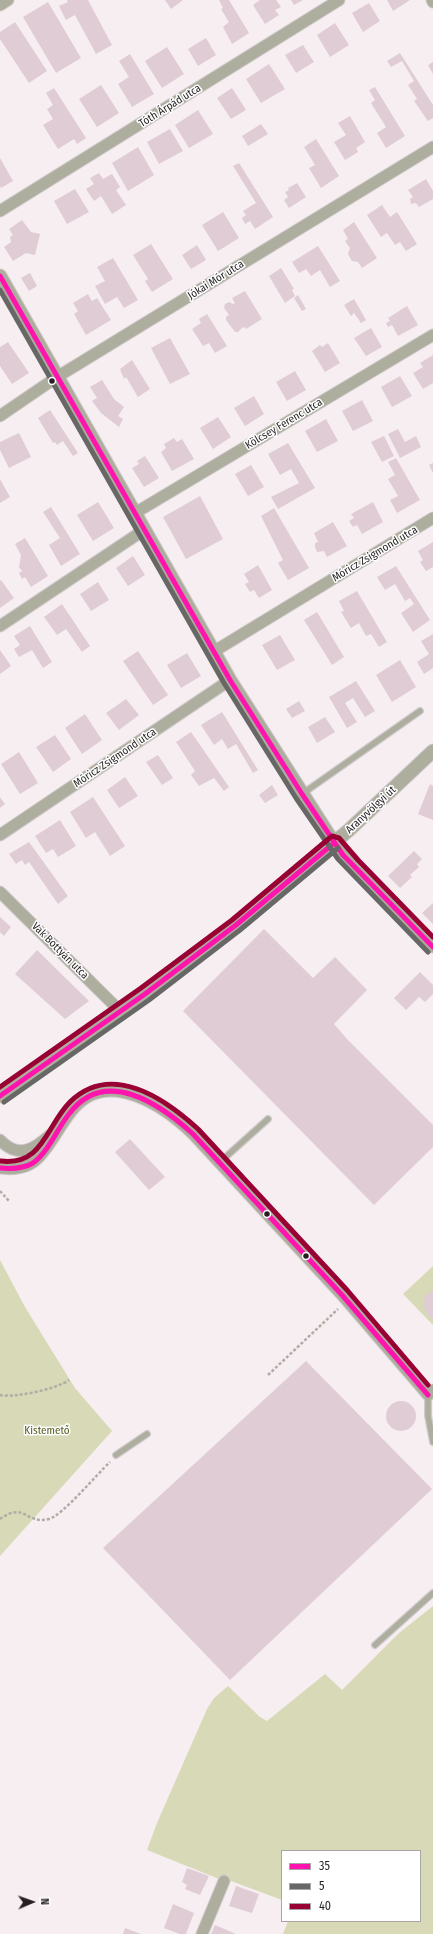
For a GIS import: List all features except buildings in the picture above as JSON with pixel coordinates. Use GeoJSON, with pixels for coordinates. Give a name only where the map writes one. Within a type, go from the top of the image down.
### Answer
{"type":"FeatureCollection","features":[{"type":"Feature","properties":{"kind":"street"},"geometry":{"type":"LineString","coordinates":[[0,5],[8,0]]}},
{"type":"Feature","properties":{"kind":"street","name":"Tóth Árpád utca"},"geometry":{"type":"LineString","coordinates":[[0,212],[339,0]]}},
{"type":"Feature","properties":{"kind":"street","name":"Jókai Mór utca"},"geometry":{"type":"LineString","coordinates":[[0,416],[57,378],[433,147]]}},
{"type":"Feature","properties":{"kind":"street"},"geometry":{"type":"LineString","coordinates":[[0,276],[213,652],[302,794],[334,843],[356,868],[433,947]]}},
{"type":"Feature","properties":{"kind":"street","name":"Kölcsey Ferenc utca"},"geometry":{"type":"LineString","coordinates":[[135,513],[433,335]]}},
{"type":"Feature","properties":{"kind":"street","name":"Móricz Zsigmond utca"},"geometry":{"type":"LineString","coordinates":[[213,652],[433,518]]}},
{"type":"Feature","properties":{"kind":"street"},"geometry":{"type":"LineString","coordinates":[[0,626],[144,530]]}},
{"type":"Feature","properties":{"kind":"street","name":"Móricz Zsigmond utca"},"geometry":{"type":"LineString","coordinates":[[0,835],[230,680]]}},
{"type":"Feature","properties":{"kind":"street","name":"Aranyvölgyi út"},"geometry":{"type":"LineString","coordinates":[[1,1096],[120,1011],[236,925],[334,843],[433,751]]}},
{"type":"Feature","properties":{"kind":"street","name":"Vak Bottyán utca"},"geometry":{"type":"LineString","coordinates":[[0,892],[120,1011]]}},
{"type":"Feature","properties":{"kind":"street"},"geometry":{"type":"LineString","coordinates":[[0,1168],[17,1168],[32,1164],[42,1153],[59,1127],[76,1106],[101,1092],[124,1093],[136,1096],[165,1110],[193,1134],[219,1164],[431,1392]]}},
{"type":"Feature","properties":{"kind":"street"},"geometry":{"type":"LineString","coordinates":[[0,1140],[12,1150],[24,1150],[40,1143],[59,1127]]}},
{"type":"Feature","properties":{"kind":"street"},"geometry":{"type":"LineString","coordinates":[[202,1934],[224,1881]]}},
{"type":"Feature","properties":{"kind":"lane"},"geometry":{"type":"LineString","coordinates":[[302,794],[420,711]]}},
{"type":"Feature","properties":{"kind":"lane"},"geometry":{"type":"LineString","coordinates":[[219,1164],[268,1119]]}},
{"type":"Feature","properties":{"kind":"lane"},"geometry":{"type":"LineString","coordinates":[[431,1392],[428,1416],[433,1442]]}},
{"type":"Feature","properties":{"kind":"lane"},"geometry":{"type":"LineString","coordinates":[[116,1455],[147,1434]]}},
{"type":"Feature","properties":{"kind":"lane"},"geometry":{"type":"LineString","coordinates":[[375,1645],[433,1593]]}},
{"type":"Feature","properties":{"kind":"path"},"geometry":{"type":"LineString","coordinates":[[0,1191],[9,1201]]}},
{"type":"Feature","properties":{"kind":"path"},"geometry":{"type":"LineString","coordinates":[[268,1375],[342,1305]]}},
{"type":"Feature","properties":{"kind":"path"},"geometry":{"type":"LineString","coordinates":[[0,1395],[9,1396],[33,1393],[70,1380]]}},
{"type":"Feature","properties":{"kind":"path"},"geometry":{"type":"LineString","coordinates":[[0,1519],[10,1512],[16,1511],[42,1520],[56,1516],[116,1455]]}},
{"type":"Feature","properties":{"kind":"green space","name":"Kistemető"},"geometry":{"type":"Polygon","coordinates":[[[0,1260],[25,1307],[75,1388],[112,1431],[0,1556],[0,1260]]]}},
{"type":"Feature","properties":{"kind":"green space"},"geometry":{"type":"Polygon","coordinates":[[[433,1266],[433,1325],[403,1294],[433,1266]]]}},
{"type":"Feature","properties":{"kind":"green space"},"geometry":{"type":"Polygon","coordinates":[[[433,1606],[433,1934],[283,1934],[288,1922],[421,1922],[421,1850],[281,1850],[281,1900],[231,1881],[229,1883],[147,1850],[157,1823],[207,1709],[214,1698],[228,1686],[260,1717],[267,1721],[325,1674],[342,1690],[399,1633],[433,1606]]]}},
{"type":"Feature","properties":{"kind":"transit line","name":"35"},"geometry":{"type":"LineString","coordinates":[[0,276],[230,680],[302,794],[343,855],[433,947]]}},
{"type":"Feature","properties":{"kind":"transit line","name":"5"},"geometry":{"type":"LineString","coordinates":[[0,290],[224,683],[296,798],[338,859],[428,952]]}},
{"type":"Feature","properties":{"kind":"transit line","name":"40"},"geometry":{"type":"LineString","coordinates":[[0,1087],[141,988],[232,920],[332,836],[339,838],[358,860],[433,937]]}},
{"type":"Feature","properties":{"kind":"transit line","name":"35"},"geometry":{"type":"LineString","coordinates":[[0,1096],[145,994],[236,925],[334,843]]}},
{"type":"Feature","properties":{"kind":"transit line","name":"5"},"geometry":{"type":"LineString","coordinates":[[4,1102],[149,1000],[240,930],[338,848]]}},
{"type":"Feature","properties":{"kind":"transit line","name":"40"},"geometry":{"type":"LineString","coordinates":[[1,1161],[15,1161],[26,1157],[35,1151],[70,1102],[86,1090],[103,1085],[120,1085],[137,1089],[153,1096],[169,1106],[198,1129],[347,1290],[428,1385]]}},
{"type":"Feature","properties":{"kind":"transit line","name":"35"},"geometry":{"type":"LineString","coordinates":[[0,1168],[17,1168],[33,1163],[44,1152],[69,1114],[83,1100],[99,1093],[115,1091],[132,1095],[149,1102],[165,1111],[193,1134],[342,1295],[428,1395]]}}]}
